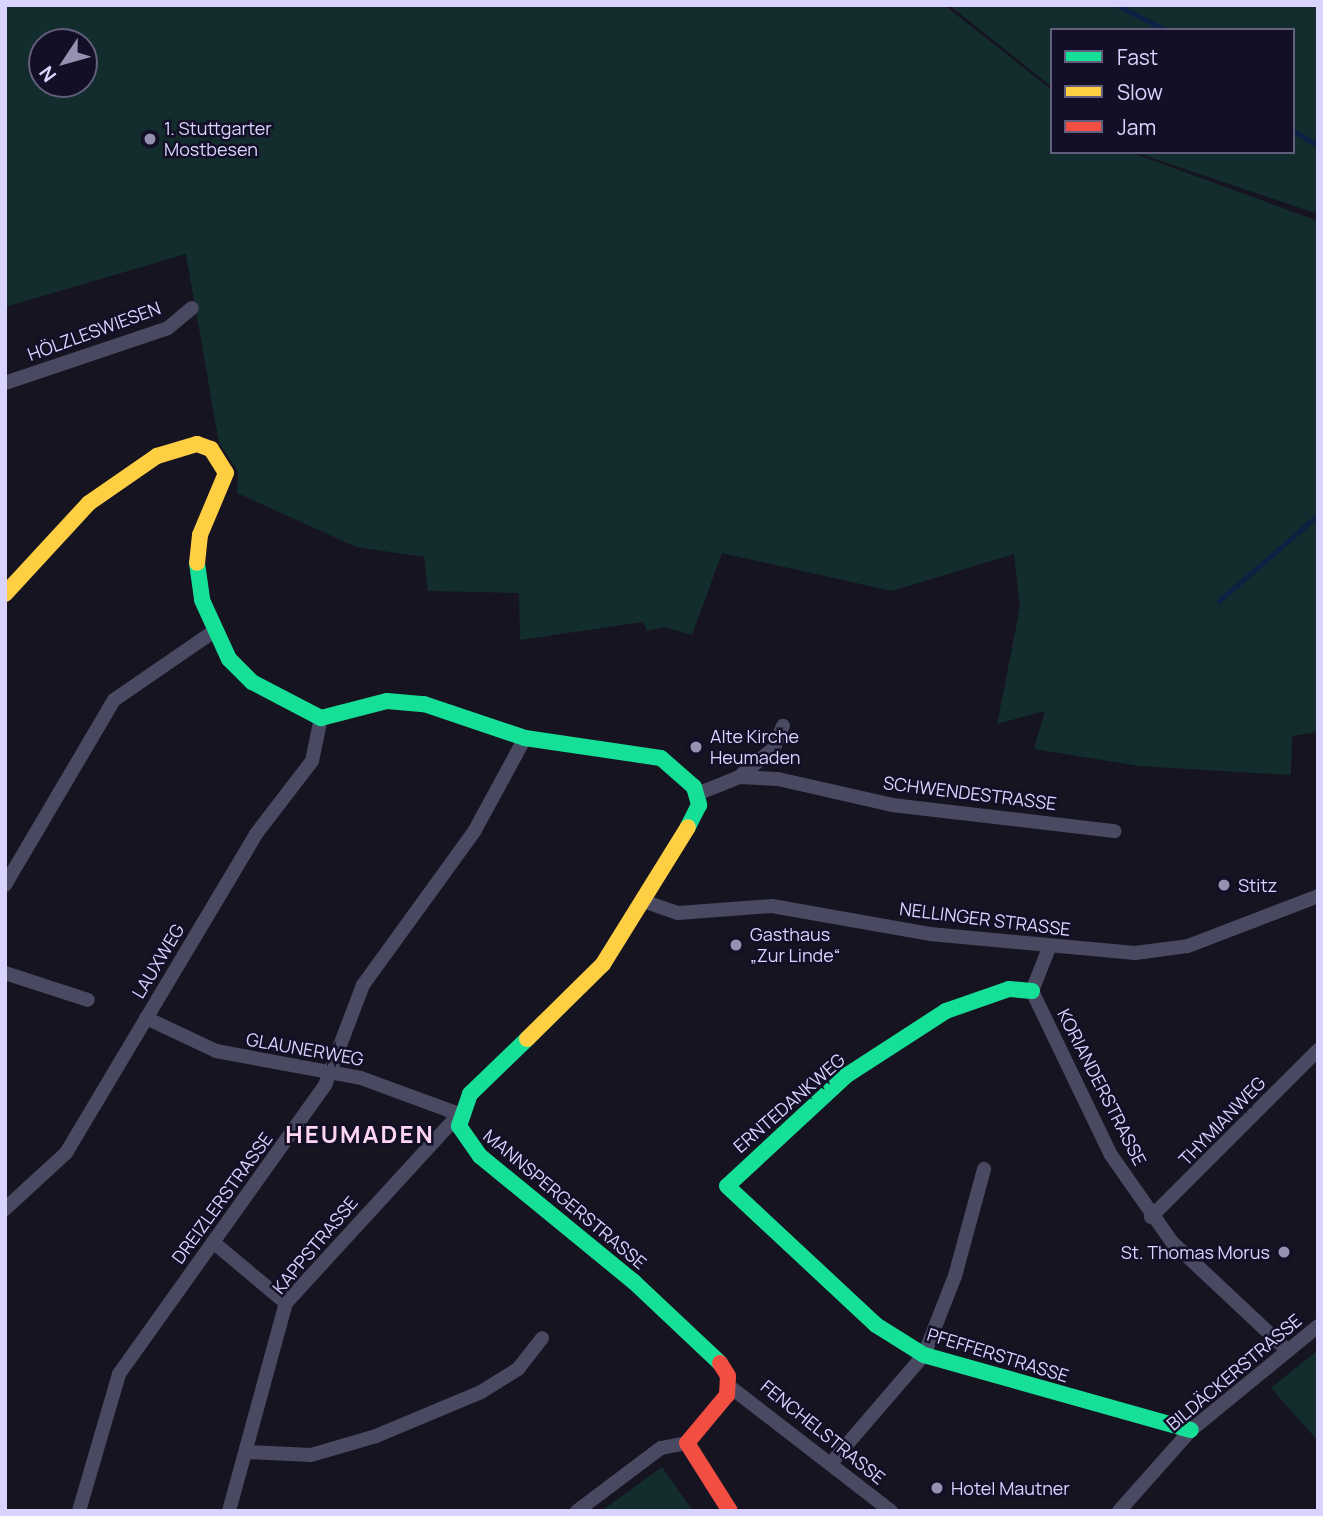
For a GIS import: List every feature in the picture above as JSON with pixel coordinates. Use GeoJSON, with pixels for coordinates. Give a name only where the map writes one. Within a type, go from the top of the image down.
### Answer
{"type":"FeatureCollection","features":[{"type":"Feature","properties":{"kind":"street","name":"HÖLZLESWIESEN"},"geometry":{"type":"LineString","coordinates":[[5,383],[168,328],[192,308]]}},
{"type":"Feature","properties":{"kind":"street"},"geometry":{"type":"LineString","coordinates":[[5,594],[89,503],[157,456],[197,444],[211,449],[226,473],[200,535],[196,568],[213,632],[251,682],[321,718],[387,701],[424,704],[525,738],[661,758],[697,794],[693,820],[603,964],[493,1068],[459,1114]]}},
{"type":"Feature","properties":{"kind":"street"},"geometry":{"type":"LineString","coordinates":[[5,885],[114,700],[213,632]]}},
{"type":"Feature","properties":{"kind":"street","name":"LAUXWEG"},"geometry":{"type":"LineString","coordinates":[[5,1209],[66,1153],[256,834],[312,761],[321,718]]}},
{"type":"Feature","properties":{"kind":"street","name":"SCHWENDESTRASSE"},"geometry":{"type":"LineString","coordinates":[[697,794],[738,777],[774,748],[783,726]]}},
{"type":"Feature","properties":{"kind":"street","name":"DREIZLERSTRASSE"},"geometry":{"type":"LineString","coordinates":[[79,1511],[119,1374],[325,1085],[327,1072],[363,985],[475,830],[525,738]]}},
{"type":"Feature","properties":{"kind":"street","name":"SCHWENDESTRASSE"},"geometry":{"type":"LineString","coordinates":[[738,777],[808,783],[892,805],[1114,831]]}},
{"type":"Feature","properties":{"kind":"street","name":"NELLINGER STRASSE"},"geometry":{"type":"LineString","coordinates":[[643,901],[678,913],[772,906],[1049,948],[1135,953],[1188,946],[1318,896]]}},
{"type":"Feature","properties":{"kind":"street"},"geometry":{"type":"LineString","coordinates":[[1032,991],[1049,948]]}},
{"type":"Feature","properties":{"kind":"street"},"geometry":{"type":"LineString","coordinates":[[5,973],[88,1000]]}},
{"type":"Feature","properties":{"kind":"street","name":"ERNTEDANKWEG"},"geometry":{"type":"LineString","coordinates":[[727,1186],[847,1076],[946,1011],[1009,989],[1032,991]]}},
{"type":"Feature","properties":{"kind":"street","name":"KORIANDERSTRASSE"},"geometry":{"type":"LineString","coordinates":[[1032,991],[1111,1155],[1151,1217],[1288,1351]]}},
{"type":"Feature","properties":{"kind":"street","name":"GLAUNERWEG"},"geometry":{"type":"LineString","coordinates":[[146,1018],[216,1051],[269,1066],[327,1072],[419,1095],[459,1114]]}},
{"type":"Feature","properties":{"kind":"street","name":"THYMIANWEG"},"geometry":{"type":"LineString","coordinates":[[1151,1217],[1318,1050]]}},
{"type":"Feature","properties":{"kind":"street","name":"KAPPSTRASSE"},"geometry":{"type":"LineString","coordinates":[[229,1511],[286,1303],[459,1114]]}},
{"type":"Feature","properties":{"kind":"street","name":"MANNSPERGERSTRASSE"},"geometry":{"type":"LineString","coordinates":[[459,1114],[465,1140],[480,1156],[673,1318],[719,1362],[729,1386]]}},
{"type":"Feature","properties":{"kind":"street"},"geometry":{"type":"LineString","coordinates":[[831,1463],[924,1355],[955,1276],[984,1169]]}},
{"type":"Feature","properties":{"kind":"street","name":"PFEFFERSTRASSE"},"geometry":{"type":"LineString","coordinates":[[727,1186],[876,1325],[924,1355],[1191,1430]]}},
{"type":"Feature","properties":{"kind":"street"},"geometry":{"type":"LineString","coordinates":[[212,1242],[286,1303]]}},
{"type":"Feature","properties":{"kind":"street","name":"BILDÄCKERSTRASSE"},"geometry":{"type":"LineString","coordinates":[[1119,1511],[1191,1430],[1318,1326]]}},
{"type":"Feature","properties":{"kind":"street"},"geometry":{"type":"LineString","coordinates":[[247,1452],[311,1455],[376,1436],[481,1392],[518,1369],[542,1338]]}},
{"type":"Feature","properties":{"kind":"street"},"geometry":{"type":"LineString","coordinates":[[577,1511],[661,1448],[687,1443],[729,1386]]}},
{"type":"Feature","properties":{"kind":"street","name":"FENCHELSTRASSE"},"geometry":{"type":"LineString","coordinates":[[729,1386],[891,1511]]}},
{"type":"Feature","properties":{"kind":"street"},"geometry":{"type":"LineString","coordinates":[[687,1443],[730,1511]]}},
{"type":"Feature","properties":{"kind":"green space"},"geometry":{"type":"Polygon","coordinates":[[[5,5],[944,5],[1050,88],[1050,154],[1135,154],[1318,221],[1318,732],[1292,736],[1291,775],[1139,766],[1034,749],[1045,711],[997,724],[1020,607],[1014,554],[892,591],[722,553],[692,635],[664,627],[647,631],[643,622],[520,640],[519,593],[428,591],[424,557],[356,547],[237,493],[238,471],[219,443],[186,254],[5,307],[5,5]]]}},
{"type":"Feature","properties":{"kind":"green space"},"geometry":{"type":"Polygon","coordinates":[[[949,5],[1318,5],[1318,214],[1140,154],[1295,154],[1295,28],[1050,28],[1050,85],[949,5]]]}},
{"type":"Feature","properties":{"kind":"green space"},"geometry":{"type":"Polygon","coordinates":[[[1318,1350],[1318,1441],[1271,1388],[1318,1350]]]}},
{"type":"Feature","properties":{"kind":"green space"},"geometry":{"type":"Polygon","coordinates":[[[662,1467],[693,1511],[601,1511],[662,1467]]]}},
{"type":"Feature","properties":{"kind":"waterway"},"geometry":{"type":"LineString","coordinates":[[1117,5],[1162,28]]}},
{"type":"Feature","properties":{"kind":"waterway"},"geometry":{"type":"LineString","coordinates":[[1295,132],[1318,145]]}},
{"type":"Feature","properties":{"kind":"waterway"},"geometry":{"type":"LineString","coordinates":[[1219,601],[1318,515]]}},
{"type":"Feature","properties":{"kind":"traffic: fast"},"geometry":{"type":"LineString","coordinates":[[197,563],[202,600],[229,659],[252,682],[321,718],[387,701],[424,704],[525,738],[661,758],[694,787],[699,805],[688,827]]}},
{"type":"Feature","properties":{"kind":"traffic: fast"},"geometry":{"type":"LineString","coordinates":[[1032,991],[1009,989],[946,1011],[847,1075],[727,1186],[876,1325],[924,1355],[1191,1430]]}},
{"type":"Feature","properties":{"kind":"traffic: fast"},"geometry":{"type":"LineString","coordinates":[[527,1039],[470,1094],[459,1126],[480,1156],[634,1282],[720,1363]]}},
{"type":"Feature","properties":{"kind":"traffic: slow"},"geometry":{"type":"LineString","coordinates":[[5,594],[89,503],[157,456],[197,444],[211,449],[226,473],[200,535],[197,563]]}},
{"type":"Feature","properties":{"kind":"traffic: slow"},"geometry":{"type":"LineString","coordinates":[[527,1039],[603,964],[688,827]]}},
{"type":"Feature","properties":{"kind":"traffic: jam"},"geometry":{"type":"LineString","coordinates":[[720,1363],[728,1376],[727,1395],[687,1443],[730,1511]]}},
{"type":"Feature","properties":{"kind":"place","name":"1. Stuttgarter Mostbesen"},"geometry":{"type":"Point","coordinates":[150,139]}},
{"type":"Feature","properties":{"kind":"place","name":"Alte Kirche Heumaden"},"geometry":{"type":"Point","coordinates":[696,747]}},
{"type":"Feature","properties":{"kind":"place","name":"Stitz"},"geometry":{"type":"Point","coordinates":[1224,885]}},
{"type":"Feature","properties":{"kind":"place","name":"Gasthaus „Zur Linde“"},"geometry":{"type":"Point","coordinates":[736,945]}},
{"type":"Feature","properties":{"kind":"place","name":"St. Thomas Morus"},"geometry":{"type":"Point","coordinates":[1284,1252]}},
{"type":"Feature","properties":{"kind":"place","name":"Hotel Mautner"},"geometry":{"type":"Point","coordinates":[937,1488]}},
{"type":"Feature","properties":{"kind":"district","name":"HEUMADEN"},"geometry":{"type":"Point","coordinates":[360,1134]}}]}
